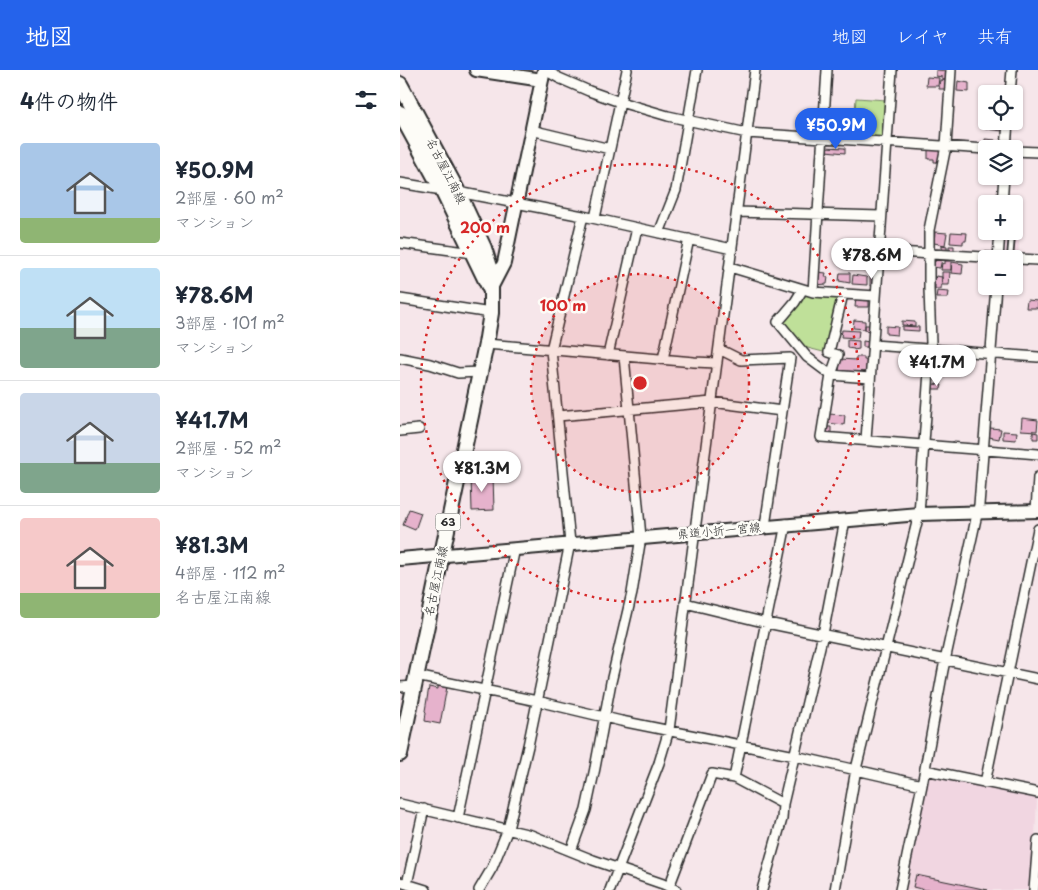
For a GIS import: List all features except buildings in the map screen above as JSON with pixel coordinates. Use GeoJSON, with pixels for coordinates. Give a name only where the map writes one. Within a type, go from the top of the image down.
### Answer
{"type":"FeatureCollection","features":[{"type":"Feature","properties":{"kind":"main road"},"geometry":{"type":"LineString","coordinates":[[476,70],[544,73],[504,263],[490,290]]}},
{"type":"Feature","properties":{"kind":"main road","name":"名古屋江南線"},"geometry":{"type":"LineString","coordinates":[[400,84],[458,192],[484,248],[491,270],[490,313],[486,344],[400,754]]}},
{"type":"Feature","properties":{"kind":"main road","name":"名古屋江南線"},"geometry":{"type":"LineString","coordinates":[[400,114],[442,190],[490,290]]}},
{"type":"Feature","properties":{"kind":"main road","name":"県道小折一宮線"},"geometry":{"type":"LineString","coordinates":[[400,559],[786,524],[919,514],[1037,511]]}},
{"type":"Feature","properties":{"kind":"street"},"geometry":{"type":"LineString","coordinates":[[595,218],[627,70]]}},
{"type":"Feature","properties":{"kind":"street"},"geometry":{"type":"LineString","coordinates":[[659,233],[676,190],[697,70]]}},
{"type":"Feature","properties":{"kind":"street"},"geometry":{"type":"LineString","coordinates":[[610,890],[660,763],[669,730],[755,70]]}},
{"type":"Feature","properties":{"kind":"street"},"geometry":{"type":"LineString","coordinates":[[813,292],[827,70]]}},
{"type":"Feature","properties":{"kind":"street"},"geometry":{"type":"LineString","coordinates":[[866,440],[892,70]]}},
{"type":"Feature","properties":{"kind":"street"},"geometry":{"type":"LineString","coordinates":[[835,890],[856,770],[919,514],[931,349],[929,230],[946,146],[951,70]]}},
{"type":"Feature","properties":{"kind":"street"},"geometry":{"type":"LineString","coordinates":[[1011,85],[1012,70]]}},
{"type":"Feature","properties":{"kind":"street"},"geometry":{"type":"LineString","coordinates":[[544,73],[620,102],[747,133],[978,148]]}},
{"type":"Feature","properties":{"kind":"street"},"geometry":{"type":"LineString","coordinates":[[531,130],[610,149]]}},
{"type":"Feature","properties":{"kind":"street"},"geometry":{"type":"LineString","coordinates":[[1023,151],[1038,152]]}},
{"type":"Feature","properties":{"kind":"street"},"geometry":{"type":"LineString","coordinates":[[400,183],[442,190]]}},
{"type":"Feature","properties":{"kind":"street"},"geometry":{"type":"LineString","coordinates":[[458,192],[595,218],[732,249]]}},
{"type":"Feature","properties":{"kind":"street"},"geometry":{"type":"LineString","coordinates":[[737,212],[882,216]]}},
{"type":"Feature","properties":{"kind":"street"},"geometry":{"type":"LineString","coordinates":[[479,890],[492,868],[508,829],[570,543],[551,350],[583,216]]}},
{"type":"Feature","properties":{"kind":"street"},"geometry":{"type":"LineString","coordinates":[[608,355],[637,228]]}},
{"type":"Feature","properties":{"kind":"street"},"geometry":{"type":"LineString","coordinates":[[663,359],[689,240]]}},
{"type":"Feature","properties":{"kind":"street"},"geometry":{"type":"LineString","coordinates":[[400,243],[473,253]]}},
{"type":"Feature","properties":{"kind":"street"},"geometry":{"type":"LineString","coordinates":[[879,250],[978,257]]}},
{"type":"Feature","properties":{"kind":"street"},"geometry":{"type":"LineString","coordinates":[[1023,259],[1038,260]]}},
{"type":"Feature","properties":{"kind":"street"},"geometry":{"type":"LineString","coordinates":[[730,267],[813,292],[876,296]]}},
{"type":"Feature","properties":{"kind":"street"},"geometry":{"type":"LineString","coordinates":[[802,289],[795,302],[778,322],[808,357],[831,375],[870,378]]}},
{"type":"Feature","properties":{"kind":"street"},"geometry":{"type":"LineString","coordinates":[[843,294],[829,352],[838,355],[831,375],[821,437],[1038,454]]}},
{"type":"Feature","properties":{"kind":"street"},"geometry":{"type":"LineString","coordinates":[[900,890],[945,660],[977,512],[995,295]]}},
{"type":"Feature","properties":{"kind":"street"},"geometry":{"type":"LineString","coordinates":[[400,300],[490,313]]}},
{"type":"Feature","properties":{"kind":"street"},"geometry":{"type":"LineString","coordinates":[[486,344],[717,363]]}},
{"type":"Feature","properties":{"kind":"street"},"geometry":{"type":"LineString","coordinates":[[873,344],[1038,357]]}},
{"type":"Feature","properties":{"kind":"street"},"geometry":{"type":"LineString","coordinates":[[719,349],[741,360],[808,357]]}},
{"type":"Feature","properties":{"kind":"street"},"geometry":{"type":"LineString","coordinates":[[571,851],[586,810],[632,592],[641,537],[624,356]]}},
{"type":"Feature","properties":{"kind":"street"},"geometry":{"type":"LineString","coordinates":[[400,358],[430,364],[458,373],[480,372]]}},
{"type":"Feature","properties":{"kind":"street"},"geometry":{"type":"LineString","coordinates":[[765,526],[790,358]]}},
{"type":"Feature","properties":{"kind":"street"},"geometry":{"type":"LineString","coordinates":[[558,416],[712,402],[782,411]]}},
{"type":"Feature","properties":{"kind":"street"},"geometry":{"type":"LineString","coordinates":[[400,431],[419,429]]}},
{"type":"Feature","properties":{"kind":"street"},"geometry":{"type":"LineString","coordinates":[[1037,511],[1038,477]]}},
{"type":"Feature","properties":{"kind":"street"},"geometry":{"type":"LineString","coordinates":[[762,890],[782,820],[783,804],[823,634],[845,520]]}},
{"type":"Feature","properties":{"kind":"street"},"geometry":{"type":"LineString","coordinates":[[734,778],[786,524]]}},
{"type":"Feature","properties":{"kind":"street"},"geometry":{"type":"LineString","coordinates":[[986,783],[1038,529]]}},
{"type":"Feature","properties":{"kind":"street"},"geometry":{"type":"LineString","coordinates":[[458,818],[515,548]]}},
{"type":"Feature","properties":{"kind":"street"},"geometry":{"type":"LineString","coordinates":[[685,603],[767,623],[1038,679]]}},
{"type":"Feature","properties":{"kind":"street"},"geometry":{"type":"LineString","coordinates":[[400,687],[415,681],[485,690],[922,785]]}},
{"type":"Feature","properties":{"kind":"street"},"geometry":{"type":"LineString","coordinates":[[925,770],[1038,793]]}},
{"type":"Feature","properties":{"kind":"street"},"geometry":{"type":"LineString","coordinates":[[400,804],[531,834],[618,869],[672,888],[712,774],[734,778],[783,804]]}},
{"type":"Feature","properties":{"kind":"street"},"geometry":{"type":"LineString","coordinates":[[424,809],[403,883],[426,890]]}},
{"type":"Feature","properties":{"kind":"street"},"geometry":{"type":"LineString","coordinates":[[1034,890],[1038,840]]}},
{"type":"Feature","properties":{"kind":"shaded area"},"geometry":{"type":"Polygon","coordinates":[[[1003,240],[1019,240],[1019,250],[1002,250],[1003,240]]]}},
{"type":"Feature","properties":{"kind":"shaded area"},"geometry":{"type":"Polygon","coordinates":[[[932,775],[1031,795],[1037,799],[1032,890],[904,890],[929,776],[932,775]]]}},
{"type":"Feature","properties":{"kind":"green space"},"geometry":{"type":"Polygon","coordinates":[[[856,98],[887,100],[884,137],[882,139],[853,137],[856,98]]]}},
{"type":"Feature","properties":{"kind":"green space"},"geometry":{"type":"Polygon","coordinates":[[[805,293],[841,296],[827,353],[804,347],[783,323],[805,293]]]}}]}
